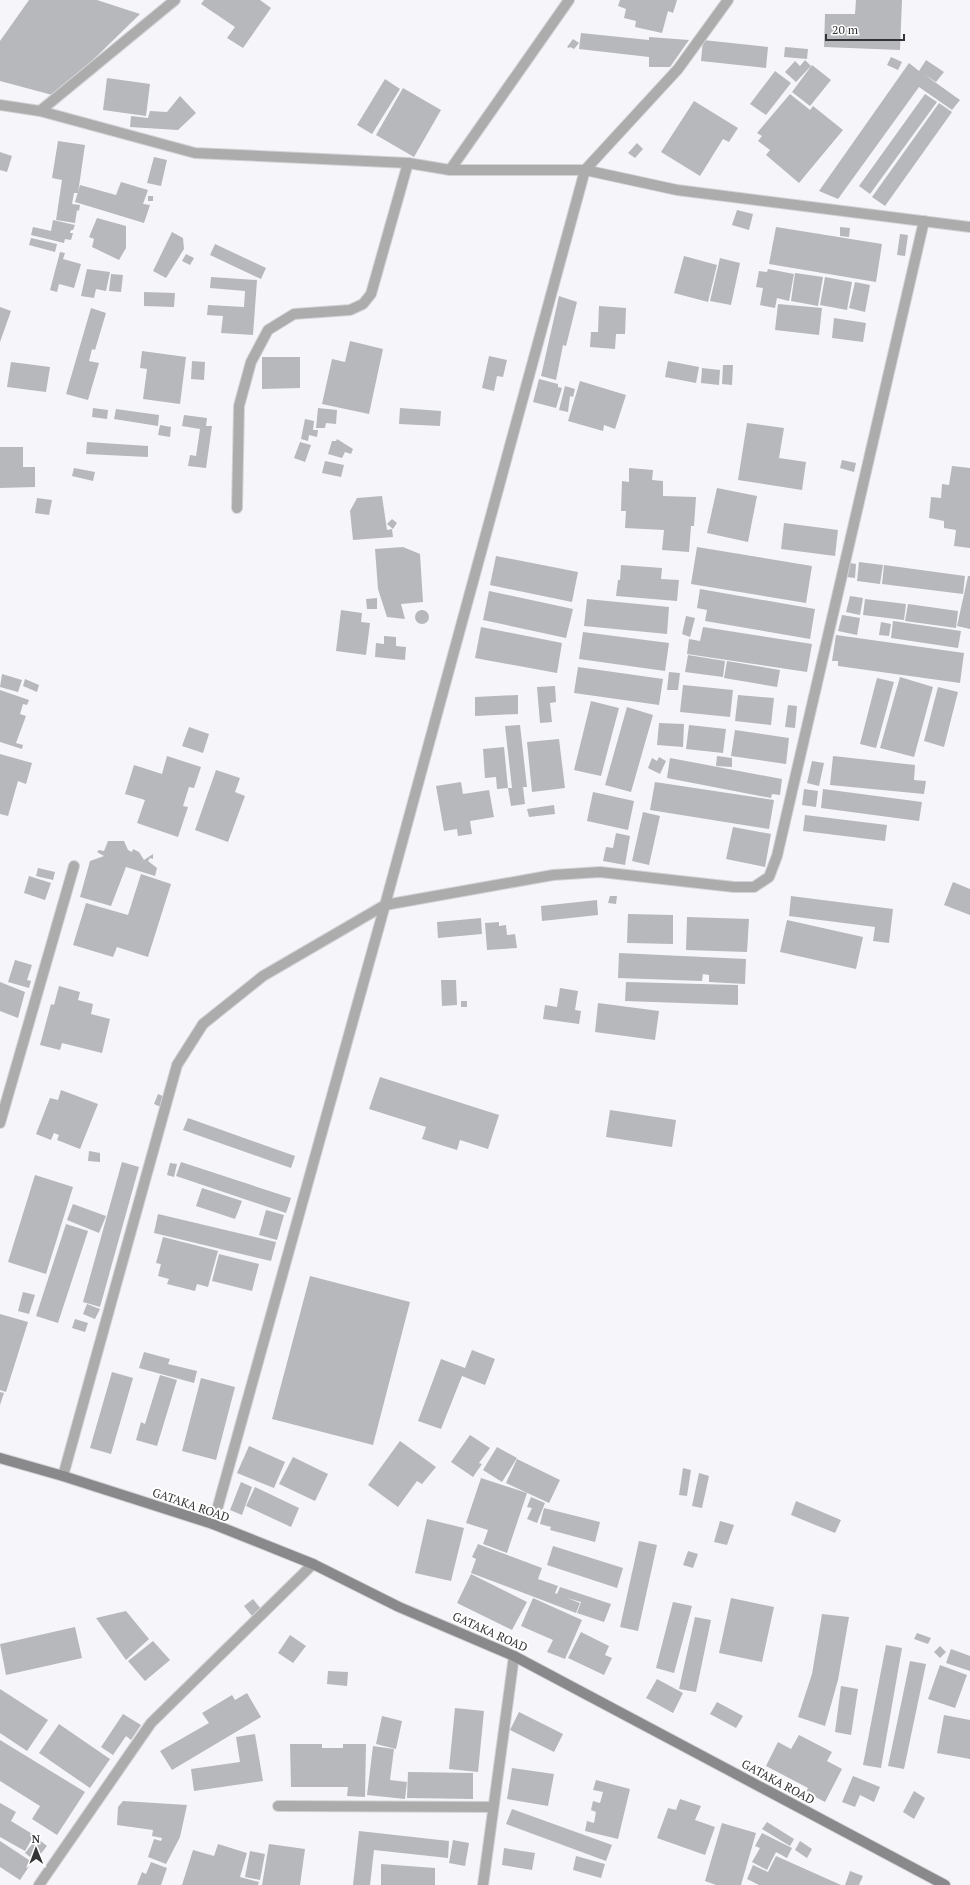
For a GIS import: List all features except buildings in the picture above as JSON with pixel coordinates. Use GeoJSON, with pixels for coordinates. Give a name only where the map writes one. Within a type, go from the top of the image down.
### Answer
{"type":"FeatureCollection","features":[{"type":"Feature","properties":{"kind":"street"},"geometry":{"type":"LineString","coordinates":[[40,111],[175,0]]}},
{"type":"Feature","properties":{"kind":"street"},"geometry":{"type":"LineString","coordinates":[[450,170],[568,0]]}},
{"type":"Feature","properties":{"kind":"street"},"geometry":{"type":"LineString","coordinates":[[212,1524],[385,905],[585,170],[678,69],[728,0]]}},
{"type":"Feature","properties":{"kind":"street"},"geometry":{"type":"LineString","coordinates":[[0,105],[40,111],[195,153],[408,163],[450,170],[585,170],[677,190],[970,227]]}},
{"type":"Feature","properties":{"kind":"street"},"geometry":{"type":"LineString","coordinates":[[237,508],[239,406],[251,362],[268,330],[294,314],[350,310],[363,304],[371,294],[408,163]]}},
{"type":"Feature","properties":{"kind":"street"},"geometry":{"type":"LineString","coordinates":[[63,1476],[177,1065],[203,1024],[263,976],[385,905],[553,875],[600,872],[748,887],[754,887],[769,877],[777,856],[924,221]]}},
{"type":"Feature","properties":{"kind":"street"},"geometry":{"type":"LineString","coordinates":[[0,1123],[74,866]]}},
{"type":"Feature","properties":{"kind":"street","name":"GATAKA ROAD"},"geometry":{"type":"LineString","coordinates":[[0,1458],[63,1476],[212,1524],[313,1564],[399,1607],[514,1656],[945,1885]]}},
{"type":"Feature","properties":{"kind":"street"},"geometry":{"type":"LineString","coordinates":[[39,1885],[151,1723],[313,1564]]}},
{"type":"Feature","properties":{"kind":"street"},"geometry":{"type":"LineString","coordinates":[[483,1885],[514,1656]]}},
{"type":"Feature","properties":{"kind":"street"},"geometry":{"type":"LineString","coordinates":[[278,1806],[493,1807]]}}]}
